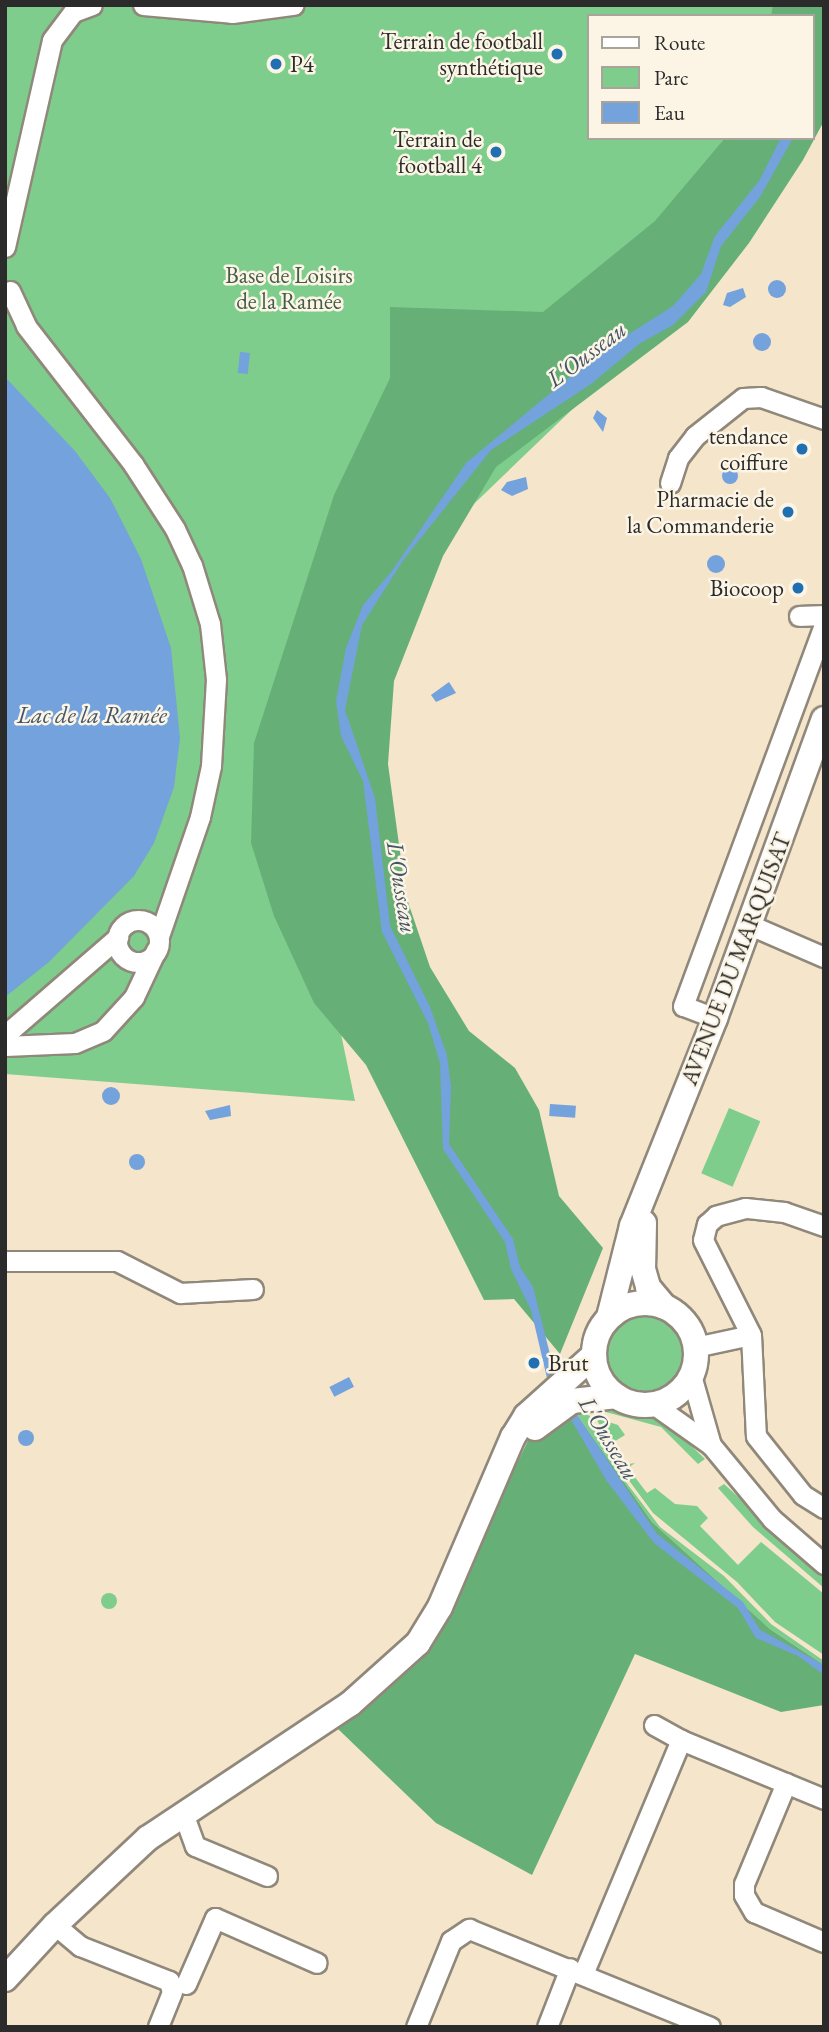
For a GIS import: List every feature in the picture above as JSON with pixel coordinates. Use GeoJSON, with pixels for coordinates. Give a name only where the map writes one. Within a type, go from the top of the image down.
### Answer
{"type":"FeatureCollection","features":[{"type":"Feature","properties":{"kind":"main road","name":"AVENUE DU MARQUISAT"},"geometry":{"type":"LineString","coordinates":[[610,1317],[632,1226],[646,1199],[716,1018],[824,719]]}},
{"type":"Feature","properties":{"kind":"main road","name":"AVENUE DU MARQUISAT"},"geometry":{"type":"LineString","coordinates":[[646,1199],[643,1269],[648,1287],[665,1307]]}},
{"type":"Feature","properties":{"kind":"main road"},"geometry":{"type":"LineString","coordinates":[[562,1395],[617,1396],[653,1404],[675,1394],[691,1375],[695,1347],[685,1323],[665,1307],[636,1304],[610,1317],[595,1341],[594,1355],[601,1381],[617,1396]]}},
{"type":"Feature","properties":{"kind":"main road"},"geometry":{"type":"LineString","coordinates":[[5,1979],[55,1924],[148,1838],[350,1704],[418,1643],[440,1607],[509,1452],[562,1395],[594,1355]]}},
{"type":"Feature","properties":{"kind":"street"},"geometry":{"type":"LineString","coordinates":[[5,247],[5,231],[52,40],[73,12],[92,5]]}},
{"type":"Feature","properties":{"kind":"street"},"geometry":{"type":"LineString","coordinates":[[144,5],[232,13],[293,5]]}},
{"type":"Feature","properties":{"kind":"street"},"geometry":{"type":"LineString","coordinates":[[5,1046],[75,1043],[103,1031],[134,997],[157,943],[200,817],[215,739],[216,679],[210,624],[192,565],[160,504],[26,326],[7,289]]}},
{"type":"Feature","properties":{"kind":"street"},"geometry":{"type":"LineString","coordinates":[[5,316],[26,326]]}},
{"type":"Feature","properties":{"kind":"street"},"geometry":{"type":"LineString","coordinates":[[670,483],[678,458],[695,436],[743,398],[761,397],[824,419]]}},
{"type":"Feature","properties":{"kind":"street"},"geometry":{"type":"LineString","coordinates":[[799,616],[824,615]]}},
{"type":"Feature","properties":{"kind":"street"},"geometry":{"type":"LineString","coordinates":[[716,1018],[683,1006],[824,625]]}},
{"type":"Feature","properties":{"kind":"street"},"geometry":{"type":"LineString","coordinates":[[5,1035],[137,919],[174,894]]}},
{"type":"Feature","properties":{"kind":"street"},"geometry":{"type":"LineString","coordinates":[[137,919],[152,921],[157,943]]}},
{"type":"Feature","properties":{"kind":"street"},"geometry":{"type":"LineString","coordinates":[[750,925],[824,957]]}},
{"type":"Feature","properties":{"kind":"street"},"geometry":{"type":"LineString","coordinates":[[118,937],[117,951],[132,963],[157,943]]}},
{"type":"Feature","properties":{"kind":"street"},"geometry":{"type":"LineString","coordinates":[[824,1227],[761,1208],[729,1210],[707,1224],[702,1240],[739,1305],[751,1335],[756,1436],[803,1495],[824,1507]]}},
{"type":"Feature","properties":{"kind":"street"},"geometry":{"type":"LineString","coordinates":[[5,1261],[117,1261],[180,1293],[253,1289]]}},
{"type":"Feature","properties":{"kind":"street"},"geometry":{"type":"LineString","coordinates":[[695,1347],[751,1335]]}},
{"type":"Feature","properties":{"kind":"street"},"geometry":{"type":"LineString","coordinates":[[691,1375],[711,1445]]}},
{"type":"Feature","properties":{"kind":"street"},"geometry":{"type":"LineString","coordinates":[[653,1404],[711,1445],[772,1519],[824,1564]]}},
{"type":"Feature","properties":{"kind":"street"},"geometry":{"type":"LineString","coordinates":[[654,1724],[681,1740],[824,1798]]}},
{"type":"Feature","properties":{"kind":"street"},"geometry":{"type":"LineString","coordinates":[[547,2027],[577,1971],[681,1740]]}},
{"type":"Feature","properties":{"kind":"street"},"geometry":{"type":"LineString","coordinates":[[786,1783],[744,1884],[744,1895],[754,1912],[824,1942]]}},
{"type":"Feature","properties":{"kind":"street"},"geometry":{"type":"LineString","coordinates":[[183,1813],[195,1846],[267,1876]]}},
{"type":"Feature","properties":{"kind":"street"},"geometry":{"type":"LineString","coordinates":[[158,2027],[215,1918],[317,1963]]}},
{"type":"Feature","properties":{"kind":"street"},"geometry":{"type":"LineString","coordinates":[[55,1924],[79,1946],[122,1968],[167,1979],[179,1986]]}},
{"type":"Feature","properties":{"kind":"street"},"geometry":{"type":"LineString","coordinates":[[416,2027],[451,1941],[461,1931],[477,1930],[710,2027]]}},
{"type":"Feature","properties":{"kind":"green space","name":"Base de Loisirs de la Ramée"},"geometry":{"type":"Polygon","coordinates":[[[5,5],[824,5],[815,14],[588,14],[588,140],[773,140],[583,399],[271,699],[355,1101],[5,1074],[5,5]]]}},
{"type":"Feature","properties":{"kind":"green space"},"geometry":{"type":"Polygon","coordinates":[[[773,5],[824,5],[824,121],[815,138],[815,14],[771,14],[773,5]]]}},
{"type":"Feature","properties":{"kind":"green space"},"geometry":{"type":"Polygon","coordinates":[[[723,140],[814,140],[749,243],[688,322],[496,467],[443,556],[394,681],[388,764],[406,896],[430,967],[469,1031],[515,1068],[539,1110],[559,1196],[603,1248],[560,1354],[514,1299],[484,1300],[366,1065],[314,1003],[274,916],[251,843],[254,743],[334,495],[390,378],[390,307],[543,312],[655,221],[723,140]]]}},
{"type":"Feature","properties":{"kind":"green space"},"geometry":{"type":"Polygon","coordinates":[[[729,1108],[760,1121],[733,1187],[701,1173],[729,1108]]]}},
{"type":"Feature","properties":{"kind":"green space"},"geometry":{"type":"Polygon","coordinates":[[[644,1311],[660,1314],[674,1323],[683,1337],[686,1353],[683,1369],[674,1383],[660,1392],[644,1395],[628,1392],[614,1383],[605,1369],[602,1353],[605,1337],[614,1323],[628,1314],[644,1311]]]}},
{"type":"Feature","properties":{"kind":"green space"},"geometry":{"type":"Polygon","coordinates":[[[609,1407],[628,1414],[662,1418],[705,1459],[698,1464],[661,1427],[591,1408],[609,1407]]]}},
{"type":"Feature","properties":{"kind":"green space"},"geometry":{"type":"Polygon","coordinates":[[[580,1411],[590,1416],[616,1469],[660,1527],[724,1576],[771,1624],[824,1661],[824,1665],[770,1629],[652,1522],[575,1412],[580,1411]]]}},
{"type":"Feature","properties":{"kind":"green space"},"geometry":{"type":"Polygon","coordinates":[[[575,1412],[652,1522],[770,1629],[824,1665],[824,1705],[781,1712],[635,1654],[532,1875],[436,1823],[338,1729],[423,1657],[539,1418],[575,1412]]]}},
{"type":"Feature","properties":{"kind":"green space"},"geometry":{"type":"Polygon","coordinates":[[[596,1418],[618,1425],[625,1435],[612,1443],[623,1465],[635,1463],[628,1468],[647,1493],[655,1488],[675,1504],[697,1506],[708,1518],[700,1526],[738,1565],[761,1542],[824,1594],[824,1655],[775,1622],[737,1582],[653,1513],[625,1475],[596,1418]]]}},
{"type":"Feature","properties":{"kind":"green space"},"geometry":{"type":"Polygon","coordinates":[[[724,1484],[824,1575],[824,1588],[753,1527],[718,1488],[724,1484]]]}},
{"type":"Feature","properties":{"kind":"green space"},"geometry":{"type":"Polygon","coordinates":[[[106,1593],[112,1593],[117,1601],[115,1607],[106,1609],[101,1604],[101,1598],[106,1593]]]}},
{"type":"Feature","properties":{"kind":"water"},"geometry":{"type":"Polygon","coordinates":[[[780,140],[792,140],[760,197],[721,246],[706,292],[673,325],[639,344],[591,384],[491,450],[404,559],[362,625],[345,710],[375,798],[390,926],[430,1007],[447,1055],[451,1087],[449,1144],[513,1239],[520,1267],[533,1287],[554,1370],[575,1412],[657,1534],[743,1602],[760,1630],[824,1665],[824,1675],[798,1656],[756,1638],[738,1608],[654,1543],[606,1480],[547,1378],[531,1310],[511,1269],[505,1242],[443,1149],[440,1063],[428,1023],[382,932],[363,781],[341,736],[336,701],[346,648],[363,605],[392,571],[466,463],[599,353],[673,306],[701,274],[715,236],[759,181],[780,140]]]}},
{"type":"Feature","properties":{"kind":"water"},"geometry":{"type":"Polygon","coordinates":[[[777,280],[783,283],[786,289],[783,295],[777,298],[771,295],[768,289],[771,283],[777,280]]]}},
{"type":"Feature","properties":{"kind":"water"},"geometry":{"type":"Polygon","coordinates":[[[743,288],[746,297],[730,307],[723,305],[727,293],[743,288]]]}},
{"type":"Feature","properties":{"kind":"water"},"geometry":{"type":"Polygon","coordinates":[[[762,333],[768,336],[771,342],[768,348],[762,351],[756,348],[753,342],[756,336],[762,333]]]}},
{"type":"Feature","properties":{"kind":"water"},"geometry":{"type":"Polygon","coordinates":[[[240,352],[250,353],[248,374],[238,373],[240,352]]]}},
{"type":"Feature","properties":{"kind":"water","name":"Lac de la Ramée"},"geometry":{"type":"Polygon","coordinates":[[[5,377],[75,451],[110,498],[141,559],[171,648],[180,738],[174,787],[154,843],[134,876],[49,962],[5,997],[5,377]]]}},
{"type":"Feature","properties":{"kind":"water"},"geometry":{"type":"Polygon","coordinates":[[[597,410],[607,418],[603,432],[593,418],[597,410]]]}},
{"type":"Feature","properties":{"kind":"water"},"geometry":{"type":"Polygon","coordinates":[[[730,468],[738,476],[730,484],[722,476],[730,468]]]}},
{"type":"Feature","properties":{"kind":"water"},"geometry":{"type":"Polygon","coordinates":[[[526,477],[528,489],[512,496],[501,490],[507,482],[526,477]]]}},
{"type":"Feature","properties":{"kind":"water"},"geometry":{"type":"Polygon","coordinates":[[[716,555],[722,558],[725,564],[722,570],[716,573],[710,570],[707,564],[710,558],[716,555]]]}},
{"type":"Feature","properties":{"kind":"water"},"geometry":{"type":"Polygon","coordinates":[[[449,682],[456,693],[436,702],[431,695],[449,682]]]}},
{"type":"Feature","properties":{"kind":"water"},"geometry":{"type":"Polygon","coordinates":[[[111,1087],[117,1090],[120,1096],[117,1102],[111,1105],[105,1102],[102,1096],[105,1090],[111,1087]]]}},
{"type":"Feature","properties":{"kind":"water"},"geometry":{"type":"Polygon","coordinates":[[[550,1104],[576,1106],[575,1118],[549,1116],[550,1104]]]}},
{"type":"Feature","properties":{"kind":"water"},"geometry":{"type":"Polygon","coordinates":[[[230,1105],[231,1116],[210,1120],[205,1111],[230,1105]]]}},
{"type":"Feature","properties":{"kind":"water"},"geometry":{"type":"Polygon","coordinates":[[[134,1154],[140,1154],[145,1162],[143,1168],[134,1170],[129,1165],[129,1159],[134,1154]]]}},
{"type":"Feature","properties":{"kind":"water"},"geometry":{"type":"Polygon","coordinates":[[[349,1377],[354,1387],[334,1397],[329,1387],[349,1377]]]}},
{"type":"Feature","properties":{"kind":"water"},"geometry":{"type":"Polygon","coordinates":[[[23,1430],[29,1430],[34,1438],[32,1444],[23,1446],[18,1441],[18,1435],[23,1430]]]}},
{"type":"Feature","properties":{"kind":"place","name":"Terrain de football synthétique"},"geometry":{"type":"Point","coordinates":[557,54]}},
{"type":"Feature","properties":{"kind":"place","name":"P4"},"geometry":{"type":"Point","coordinates":[276,64]}},
{"type":"Feature","properties":{"kind":"place","name":"Terrain de football 4"},"geometry":{"type":"Point","coordinates":[496,152]}},
{"type":"Feature","properties":{"kind":"place","name":"tendance coiffure"},"geometry":{"type":"Point","coordinates":[802,449]}},
{"type":"Feature","properties":{"kind":"place","name":"Pharmacie de la Commanderie"},"geometry":{"type":"Point","coordinates":[788,512]}},
{"type":"Feature","properties":{"kind":"place","name":"Biocoop"},"geometry":{"type":"Point","coordinates":[798,588]}},
{"type":"Feature","properties":{"kind":"place","name":"Brut"},"geometry":{"type":"Point","coordinates":[534,1363]}},
{"type":"Feature","properties":{"kind":"water label","name":"L'Ousseau"},"geometry":{"type":"Point","coordinates":[586,354]}},
{"type":"Feature","properties":{"kind":"water label","name":"L'Ousseau"},"geometry":{"type":"Point","coordinates":[402,887]}},
{"type":"Feature","properties":{"kind":"water label","name":"L'Ousseau"},"geometry":{"type":"Point","coordinates":[609,1438]}}]}
